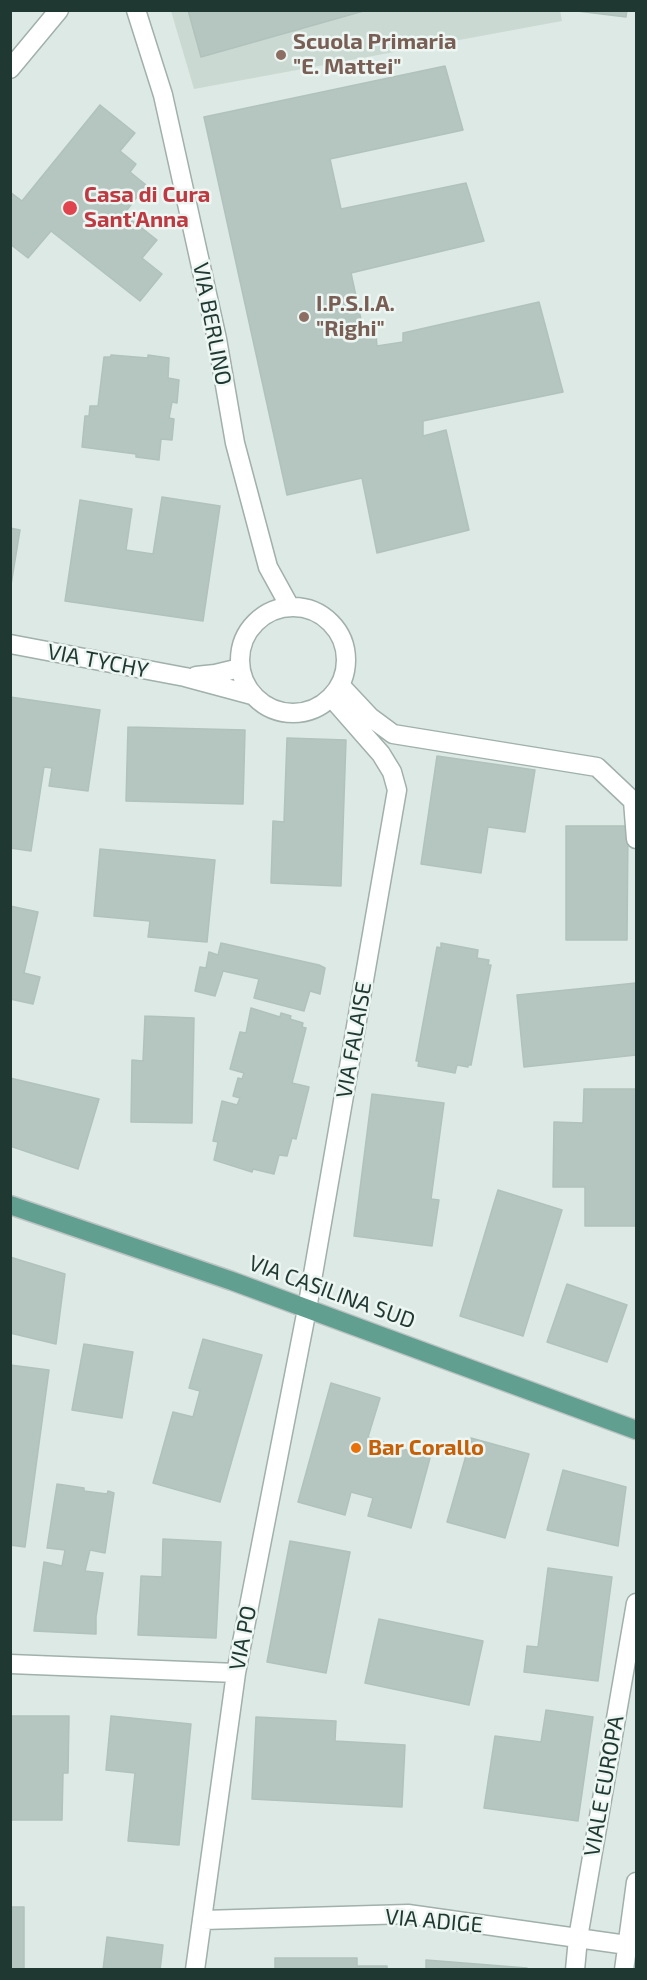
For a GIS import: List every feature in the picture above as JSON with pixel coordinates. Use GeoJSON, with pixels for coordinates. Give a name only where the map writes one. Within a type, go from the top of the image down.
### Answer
{"type":"FeatureCollection","features":[{"type":"Feature","properties":{"kind":"main road","name":"VIA CASILINA SUD"},"geometry":{"type":"LineString","coordinates":[[10,1205],[636,1430]]}},
{"type":"Feature","properties":{"kind":"street"},"geometry":{"type":"LineString","coordinates":[[10,69],[59,10]]}},
{"type":"Feature","properties":{"kind":"street","name":"VIA BERLINO"},"geometry":{"type":"LineString","coordinates":[[136,10],[163,95],[217,339],[235,443],[268,567],[290,607]]}},
{"type":"Feature","properties":{"kind":"street","name":"VIA BERLINO"},"geometry":{"type":"LineString","coordinates":[[268,567],[268,614]]}},
{"type":"Feature","properties":{"kind":"street"},"geometry":{"type":"LineString","coordinates":[[290,607],[302,608],[326,618],[338,632],[345,649],[346,661],[345,674],[336,692],[319,706],[306,712],[291,714],[263,705],[252,695],[244,682],[240,668],[240,653],[244,639],[252,627],[268,614],[290,607]]}},
{"type":"Feature","properties":{"kind":"street","name":"VIA TYCHY"},"geometry":{"type":"LineString","coordinates":[[10,644],[185,677],[252,695]]}},
{"type":"Feature","properties":{"kind":"street","name":"VIA TYCHY"},"geometry":{"type":"LineString","coordinates":[[185,677],[215,674],[240,668]]}},
{"type":"Feature","properties":{"kind":"street"},"geometry":{"type":"LineString","coordinates":[[336,692],[393,734],[597,767],[633,801],[636,839]]}},
{"type":"Feature","properties":{"kind":"street","name":"VIA FALAISE"},"geometry":{"type":"LineString","coordinates":[[307,1310],[398,790],[392,772],[381,754],[336,692]]}},
{"type":"Feature","properties":{"kind":"street","name":"VIA PO"},"geometry":{"type":"LineString","coordinates":[[195,1970],[236,1673],[307,1310]]}},
{"type":"Feature","properties":{"kind":"street","name":"VIALE EUROPA"},"geometry":{"type":"LineString","coordinates":[[576,1970],[578,1938],[636,1603]]}},
{"type":"Feature","properties":{"kind":"street"},"geometry":{"type":"LineString","coordinates":[[10,1664],[236,1673]]}},
{"type":"Feature","properties":{"kind":"street"},"geometry":{"type":"LineString","coordinates":[[624,1970],[636,1882]]}},
{"type":"Feature","properties":{"kind":"street","name":"VIA ADIGE"},"geometry":{"type":"LineString","coordinates":[[203,1920],[408,1914],[627,1945]]}},
{"type":"Feature","properties":{"kind":"shaded area","name":"Scuola Primaria \"E. Mattei\""},"geometry":{"type":"Polygon","coordinates":[[[560,10],[562,21],[194,89],[171,11],[560,10]]]}},
{"type":"Feature","properties":{"kind":"building"},"geometry":{"type":"Polygon","coordinates":[[[188,10],[367,10],[201,57],[188,10]]]}},
{"type":"Feature","properties":{"kind":"building"},"geometry":{"type":"Polygon","coordinates":[[[569,10],[627,10],[626,17],[569,10]]]}},
{"type":"Feature","properties":{"kind":"building","name":"I.P.S.I.A. \"Righi\""},"geometry":{"type":"Polygon","coordinates":[[[445,66],[463,130],[330,159],[341,209],[466,183],[484,241],[351,273],[365,338],[376,334],[377,346],[403,342],[403,333],[539,302],[563,392],[423,421],[423,436],[446,430],[469,530],[377,553],[362,478],[287,495],[204,117],[445,66]]]}},
{"type":"Feature","properties":{"kind":"building","name":"Casa di Cura Sant'Anna"},"geometry":{"type":"Polygon","coordinates":[[[100,105],[135,133],[120,151],[136,164],[130,172],[146,185],[124,214],[157,240],[142,258],[162,274],[140,301],[51,231],[28,258],[10,244],[10,192],[22,201],[100,105]]]}},
{"type":"Feature","properties":{"kind":"building"},"geometry":{"type":"Polygon","coordinates":[[[111,355],[148,358],[148,355],[169,358],[168,378],[179,380],[177,403],[172,402],[169,418],[174,419],[172,440],[161,439],[159,460],[136,457],[136,454],[82,447],[85,416],[89,416],[90,406],[98,406],[104,357],[111,357],[111,355]]]}},
{"type":"Feature","properties":{"kind":"building"},"geometry":{"type":"Polygon","coordinates":[[[162,497],[220,506],[203,621],[65,601],[80,500],[132,509],[126,550],[153,554],[162,497]]]}},
{"type":"Feature","properties":{"kind":"building"},"geometry":{"type":"Polygon","coordinates":[[[10,528],[20,530],[10,591],[10,528]]]}},
{"type":"Feature","properties":{"kind":"building"},"geometry":{"type":"Polygon","coordinates":[[[10,697],[100,710],[88,791],[49,786],[52,768],[44,767],[31,851],[10,848],[10,697]]]}},
{"type":"Feature","properties":{"kind":"building"},"geometry":{"type":"Polygon","coordinates":[[[128,727],[245,730],[243,804],[126,801],[128,727]]]}},
{"type":"Feature","properties":{"kind":"building"},"geometry":{"type":"Polygon","coordinates":[[[287,738],[346,740],[341,886],[271,883],[273,821],[284,822],[287,738]]]}},
{"type":"Feature","properties":{"kind":"building"},"geometry":{"type":"Polygon","coordinates":[[[437,756],[535,770],[525,832],[488,827],[481,873],[421,864],[437,756]]]}},
{"type":"Feature","properties":{"kind":"building"},"geometry":{"type":"Polygon","coordinates":[[[566,826],[628,826],[627,940],[566,940],[566,826]]]}},
{"type":"Feature","properties":{"kind":"building"},"geometry":{"type":"Polygon","coordinates":[[[100,849],[215,860],[207,942],[148,937],[150,921],[94,916],[100,849]]]}},
{"type":"Feature","properties":{"kind":"building"},"geometry":{"type":"Polygon","coordinates":[[[10,906],[38,912],[24,973],[40,977],[33,1004],[10,999],[10,906]]]}},
{"type":"Feature","properties":{"kind":"building"},"geometry":{"type":"Polygon","coordinates":[[[221,943],[325,968],[320,994],[310,991],[304,1011],[254,998],[259,979],[223,971],[215,996],[195,991],[200,967],[206,968],[209,952],[218,955],[221,943]]]}},
{"type":"Feature","properties":{"kind":"building"},"geometry":{"type":"Polygon","coordinates":[[[441,943],[478,950],[477,958],[489,960],[488,965],[491,965],[471,1065],[468,1067],[457,1065],[455,1073],[418,1066],[419,1061],[416,1061],[437,947],[441,948],[441,943]]]}},
{"type":"Feature","properties":{"kind":"building"},"geometry":{"type":"Polygon","coordinates":[[[636,983],[636,1055],[524,1067],[517,995],[636,983]]]}},
{"type":"Feature","properties":{"kind":"building"},"geometry":{"type":"Polygon","coordinates":[[[251,1008],[280,1017],[281,1013],[291,1016],[290,1019],[303,1023],[302,1027],[306,1028],[292,1083],[309,1087],[296,1139],[292,1138],[287,1156],[279,1155],[274,1174],[253,1169],[252,1172],[214,1160],[218,1142],[213,1141],[222,1101],[237,1105],[240,1098],[233,1096],[238,1078],[242,1079],[244,1073],[230,1069],[240,1032],[246,1033],[251,1008]]]}},
{"type":"Feature","properties":{"kind":"building"},"geometry":{"type":"Polygon","coordinates":[[[145,1016],[194,1018],[192,1123],[131,1122],[132,1060],[143,1061],[145,1016]]]}},
{"type":"Feature","properties":{"kind":"building"},"geometry":{"type":"Polygon","coordinates":[[[10,1078],[99,1099],[78,1169],[10,1146],[10,1078]]]}},
{"type":"Feature","properties":{"kind":"building"},"geometry":{"type":"Polygon","coordinates":[[[584,1089],[636,1089],[636,1226],[585,1226],[585,1187],[553,1187],[554,1122],[583,1123],[584,1089]]]}},
{"type":"Feature","properties":{"kind":"building"},"geometry":{"type":"Polygon","coordinates":[[[372,1094],[444,1103],[431,1199],[439,1200],[432,1246],[354,1236],[372,1094]]]}},
{"type":"Feature","properties":{"kind":"building"},"geometry":{"type":"Polygon","coordinates":[[[498,1190],[562,1210],[523,1336],[460,1316],[498,1190]]]}},
{"type":"Feature","properties":{"kind":"building"},"geometry":{"type":"Polygon","coordinates":[[[10,1257],[65,1274],[56,1344],[10,1333],[10,1257]]]}},
{"type":"Feature","properties":{"kind":"building"},"geometry":{"type":"Polygon","coordinates":[[[567,1284],[627,1305],[607,1362],[547,1342],[567,1284]]]}},
{"type":"Feature","properties":{"kind":"building"},"geometry":{"type":"Polygon","coordinates":[[[203,1339],[262,1355],[220,1502],[153,1483],[173,1412],[193,1417],[200,1391],[189,1388],[203,1339]]]}},
{"type":"Feature","properties":{"kind":"building"},"geometry":{"type":"Polygon","coordinates":[[[84,1344],[133,1352],[122,1418],[72,1410],[84,1344]]]}},
{"type":"Feature","properties":{"kind":"building"},"geometry":{"type":"Polygon","coordinates":[[[10,1365],[49,1370],[25,1547],[10,1545],[10,1365]]]}},
{"type":"Feature","properties":{"kind":"building","name":"Bar Corallo"},"geometry":{"type":"Polygon","coordinates":[[[331,1383],[380,1398],[368,1437],[430,1458],[411,1528],[368,1516],[373,1498],[351,1492],[345,1515],[298,1502],[331,1383]]]}},
{"type":"Feature","properties":{"kind":"building"},"geometry":{"type":"Polygon","coordinates":[[[471,1438],[529,1454],[505,1538],[447,1522],[471,1438]]]}},
{"type":"Feature","properties":{"kind":"building"},"geometry":{"type":"Polygon","coordinates":[[[563,1470],[626,1487],[618,1546],[547,1530],[563,1470]]]}},
{"type":"Feature","properties":{"kind":"building"},"geometry":{"type":"Polygon","coordinates":[[[57,1484],[84,1488],[84,1491],[114,1493],[105,1553],[90,1550],[85,1571],[103,1573],[96,1617],[96,1634],[34,1631],[44,1562],[62,1566],[65,1550],[47,1548],[57,1484]]]}},
{"type":"Feature","properties":{"kind":"building"},"geometry":{"type":"Polygon","coordinates":[[[163,1539],[221,1542],[216,1638],[138,1635],[141,1576],[162,1577],[163,1539]]]}},
{"type":"Feature","properties":{"kind":"building"},"geometry":{"type":"Polygon","coordinates":[[[290,1541],[350,1552],[326,1673],[267,1662],[290,1541]]]}},
{"type":"Feature","properties":{"kind":"building"},"geometry":{"type":"Polygon","coordinates":[[[548,1568],[612,1577],[598,1681],[524,1672],[527,1646],[538,1647],[548,1568]]]}},
{"type":"Feature","properties":{"kind":"building"},"geometry":{"type":"Polygon","coordinates":[[[379,1619],[483,1641],[469,1705],[365,1683],[379,1619]]]}},
{"type":"Feature","properties":{"kind":"building"},"geometry":{"type":"Polygon","coordinates":[[[546,1710],[593,1717],[578,1821],[484,1808],[495,1736],[541,1742],[546,1710]]]}},
{"type":"Feature","properties":{"kind":"building"},"geometry":{"type":"Polygon","coordinates":[[[10,1716],[69,1716],[68,1773],[63,1773],[62,1820],[10,1820],[10,1716]]]}},
{"type":"Feature","properties":{"kind":"building"},"geometry":{"type":"Polygon","coordinates":[[[111,1716],[191,1724],[179,1845],[128,1841],[135,1773],[106,1770],[111,1716]]]}},
{"type":"Feature","properties":{"kind":"building"},"geometry":{"type":"Polygon","coordinates":[[[256,1717],[336,1721],[335,1741],[405,1745],[402,1807],[252,1799],[256,1717]]]}},
{"type":"Feature","properties":{"kind":"building"},"geometry":{"type":"Polygon","coordinates":[[[10,1907],[24,1907],[24,1970],[10,1970],[10,1907]]]}},
{"type":"Feature","properties":{"kind":"building"},"geometry":{"type":"Polygon","coordinates":[[[107,1937],[163,1945],[160,1970],[103,1970],[107,1937]]]}},
{"type":"Feature","properties":{"kind":"building"},"geometry":{"type":"Polygon","coordinates":[[[275,1958],[357,1958],[357,1966],[387,1966],[387,1970],[275,1970],[275,1958]]]}},
{"type":"Feature","properties":{"kind":"building"},"geometry":{"type":"Polygon","coordinates":[[[426,1960],[527,1968],[527,1970],[426,1970],[426,1960]]]}},
{"type":"Feature","properties":{"kind":"place","name":"Scuola Primaria \"E. Mattei\""},"geometry":{"type":"Point","coordinates":[281,55]}},
{"type":"Feature","properties":{"kind":"place","name":"Casa di Cura Sant'Anna"},"geometry":{"type":"Point","coordinates":[70,208]}},
{"type":"Feature","properties":{"kind":"place","name":"I.P.S.I.A. \"Righi\""},"geometry":{"type":"Point","coordinates":[304,317]}},
{"type":"Feature","properties":{"kind":"place","name":"Bar Corallo"},"geometry":{"type":"Point","coordinates":[356,1448]}}]}
